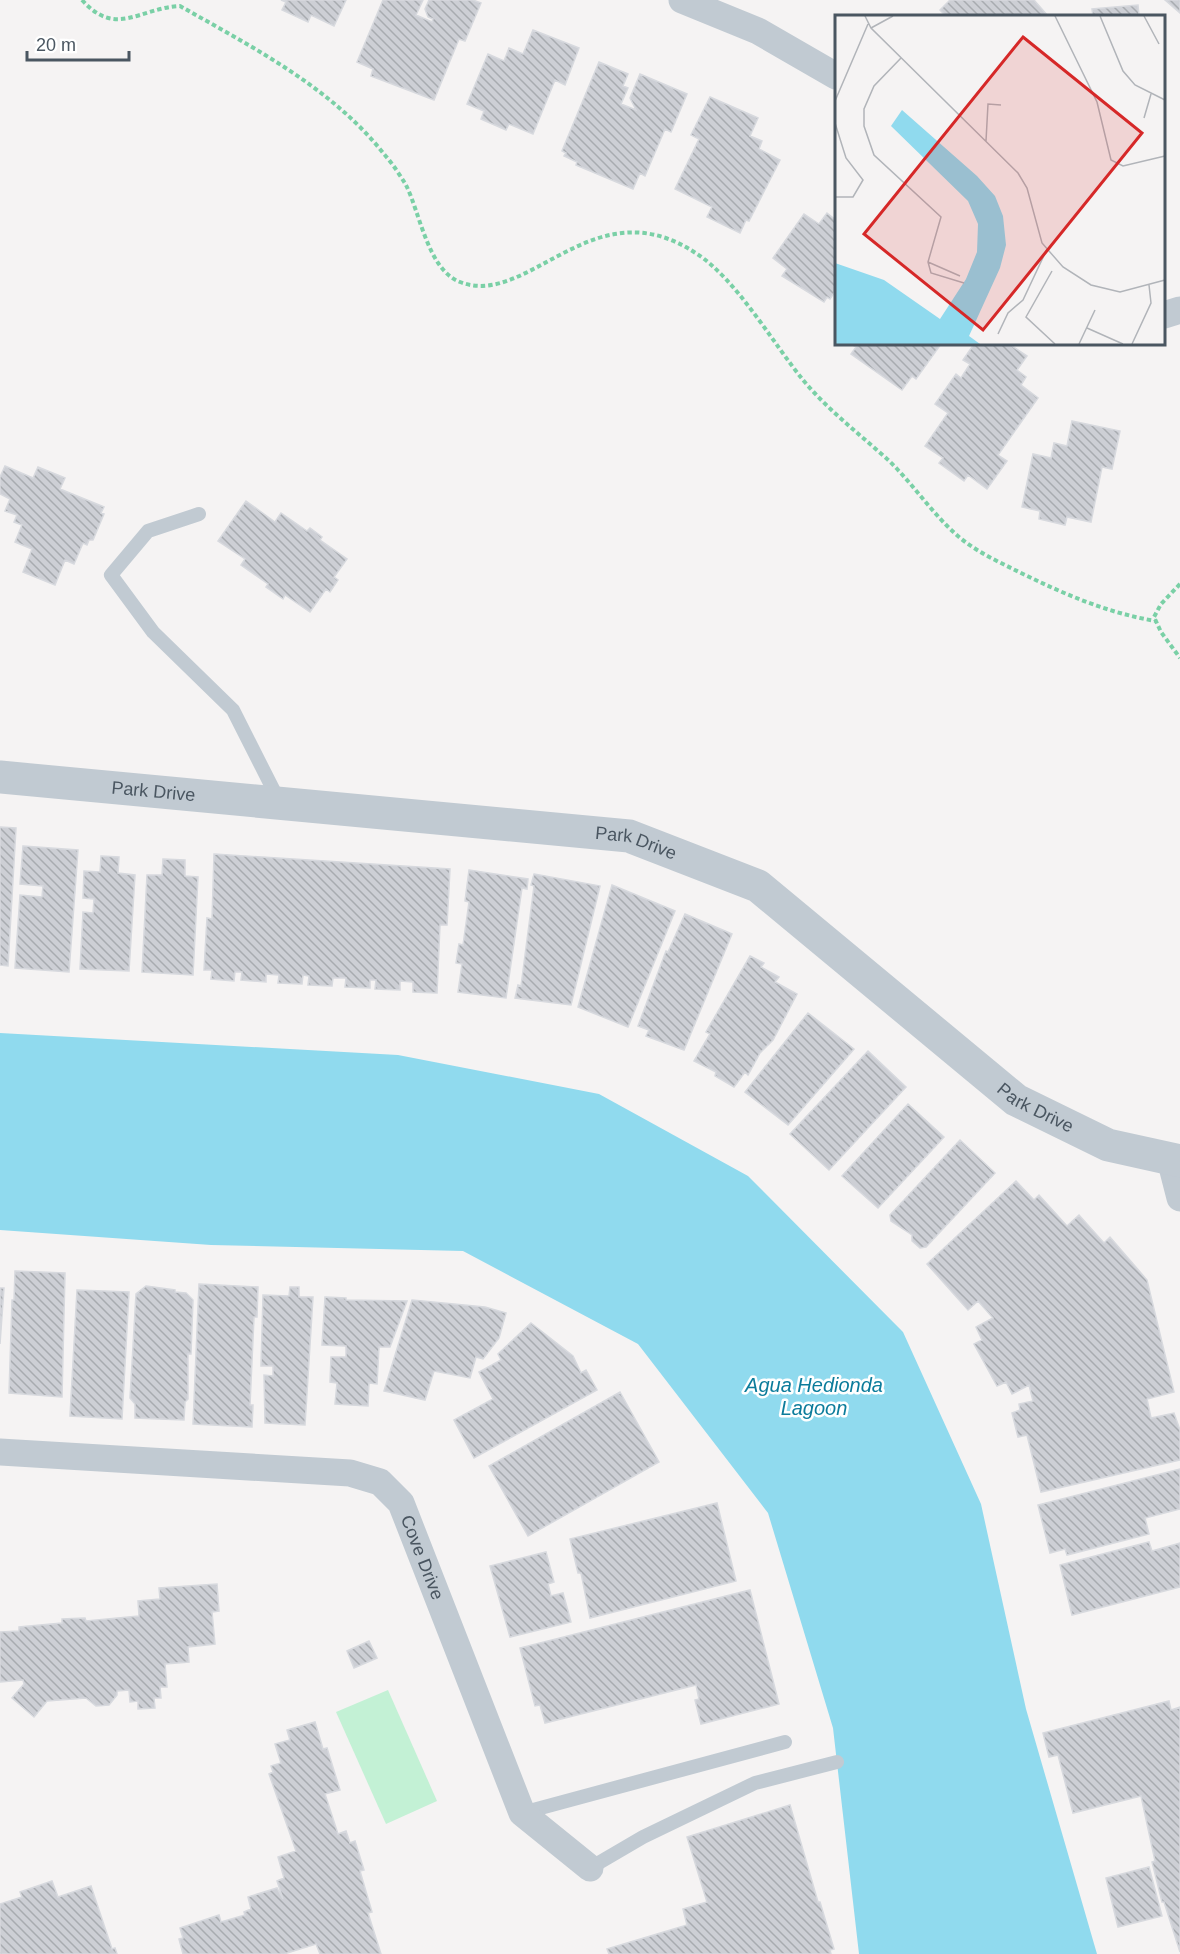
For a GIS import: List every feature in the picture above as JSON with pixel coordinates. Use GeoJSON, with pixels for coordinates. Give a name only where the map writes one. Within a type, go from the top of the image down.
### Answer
{"type":"FeatureCollection","features":[{"type":"Feature","properties":{"kind":"street"},"geometry":{"type":"LineString","coordinates":[[682,0],[758,31],[835,75]]}},
{"type":"Feature","properties":{"kind":"street"},"geometry":{"type":"LineString","coordinates":[[1165,315],[1180,310]]}},
{"type":"Feature","properties":{"kind":"street","name":"Park Drive"},"geometry":{"type":"LineString","coordinates":[[0,777],[629,836],[758,886],[1016,1100],[1108,1145],[1175,1160]]}},
{"type":"Feature","properties":{"kind":"street"},"geometry":{"type":"LineString","coordinates":[[1175,1160],[1180,1198]]}},
{"type":"Feature","properties":{"kind":"street","name":"Cove Drive"},"geometry":{"type":"LineString","coordinates":[[0,1452],[350,1473],[380,1482],[402,1503],[522,1813],[590,1868]]}},
{"type":"Feature","properties":{"kind":"lane"},"geometry":{"type":"LineString","coordinates":[[199,514],[148,531],[111,575],[153,632],[233,710],[280,803]]}},
{"type":"Feature","properties":{"kind":"lane"},"geometry":{"type":"LineString","coordinates":[[522,1813],[784,1742]]}},
{"type":"Feature","properties":{"kind":"lane"},"geometry":{"type":"LineString","coordinates":[[590,1868],[643,1837],[755,1783],[837,1762]]}},
{"type":"Feature","properties":{"kind":"path"},"geometry":{"type":"LineString","coordinates":[[82,0],[94,13],[111,21],[134,18],[163,7],[180,6],[290,69],[348,116],[384,153],[405,185],[439,267],[459,282],[485,286],[516,278],[578,244],[603,237],[646,232],[676,239],[702,257],[759,321],[824,404],[888,460],[959,537],[988,557],[1083,602],[1128,616],[1156,621]]}},
{"type":"Feature","properties":{"kind":"path"},"geometry":{"type":"LineString","coordinates":[[1180,584],[1161,604],[1154,616],[1180,658]]}},
{"type":"Feature","properties":{"kind":"green space"},"geometry":{"type":"Polygon","coordinates":[[[388,1690],[437,1801],[386,1824],[336,1712],[388,1690]]]}},
{"type":"Feature","properties":{"kind":"water","name":"Agua Hedionda Lagoon"},"geometry":{"type":"Polygon","coordinates":[[[0,1033],[398,1055],[599,1094],[748,1176],[903,1332],[981,1504],[1026,1709],[1097,1954],[859,1954],[833,1728],[768,1513],[638,1344],[463,1251],[211,1245],[0,1230],[0,1033]]]}},
{"type":"Feature","properties":{"kind":"building"},"geometry":{"type":"Polygon","coordinates":[[[281,0],[346,0],[334,26],[311,15],[308,22],[282,10],[286,2],[281,0]]]}},
{"type":"Feature","properties":{"kind":"building"},"geometry":{"type":"Polygon","coordinates":[[[383,0],[423,0],[416,15],[432,22],[433,19],[428,17],[425,9],[429,0],[473,0],[481,3],[465,41],[459,39],[434,100],[371,76],[373,69],[357,62],[383,0]]]}},
{"type":"Feature","properties":{"kind":"building"},"geometry":{"type":"Polygon","coordinates":[[[950,0],[1034,0],[1047,15],[945,15],[940,10],[950,0]]]}},
{"type":"Feature","properties":{"kind":"building"},"geometry":{"type":"Polygon","coordinates":[[[1165,0],[1180,0],[1180,13],[1165,0]]]}},
{"type":"Feature","properties":{"kind":"building"},"geometry":{"type":"Polygon","coordinates":[[[1138,5],[1139,15],[1093,15],[1092,9],[1138,5]]]}},
{"type":"Feature","properties":{"kind":"building"},"geometry":{"type":"Polygon","coordinates":[[[533,30],[579,48],[565,85],[555,80],[533,134],[509,124],[506,130],[481,119],[484,111],[467,104],[488,54],[504,61],[509,48],[523,54],[533,30]]]}},
{"type":"Feature","properties":{"kind":"building"},"geometry":{"type":"Polygon","coordinates":[[[599,62],[628,74],[623,86],[628,88],[621,104],[636,110],[630,98],[640,74],[687,94],[671,132],[665,129],[645,176],[640,173],[633,189],[576,165],[577,162],[564,156],[566,153],[562,151],[599,62]]]}},
{"type":"Feature","properties":{"kind":"building"},"geometry":{"type":"Polygon","coordinates":[[[710,97],[758,118],[750,136],[762,141],[759,149],[780,160],[749,221],[746,220],[740,233],[707,217],[712,207],[675,189],[699,139],[691,135],[710,97]]]}},
{"type":"Feature","properties":{"kind":"building"},"geometry":{"type":"Polygon","coordinates":[[[827,213],[835,219],[835,292],[830,299],[827,297],[824,302],[782,276],[787,269],[773,258],[804,214],[819,224],[827,213]]]}},
{"type":"Feature","properties":{"kind":"building"},"geometry":{"type":"Polygon","coordinates":[[[853,345],[940,345],[916,379],[912,376],[902,390],[851,354],[856,347],[853,345]]]}},
{"type":"Feature","properties":{"kind":"building"},"geometry":{"type":"Polygon","coordinates":[[[973,345],[1010,345],[1027,356],[1017,370],[1026,377],[1021,385],[1038,398],[998,455],[1007,461],[987,489],[968,475],[964,481],[939,463],[943,458],[925,446],[948,413],[935,404],[956,374],[961,378],[970,364],[963,360],[973,345]]]}},
{"type":"Feature","properties":{"kind":"building"},"geometry":{"type":"Polygon","coordinates":[[[1072,421],[1120,431],[1112,469],[1102,467],[1091,522],[1067,517],[1065,525],[1039,519],[1040,511],[1022,507],[1033,454],[1051,458],[1054,443],[1067,446],[1072,421]]]}},
{"type":"Feature","properties":{"kind":"building"},"geometry":{"type":"Polygon","coordinates":[[[5,466],[33,478],[38,467],[65,478],[60,489],[104,507],[101,513],[104,514],[93,540],[89,540],[87,545],[83,543],[74,564],[65,560],[55,585],[23,572],[32,549],[15,542],[22,525],[14,522],[17,515],[5,511],[10,499],[0,494],[0,477],[5,466]]]}},
{"type":"Feature","properties":{"kind":"building"},"geometry":{"type":"Polygon","coordinates":[[[246,501],[275,522],[281,513],[307,531],[310,528],[322,537],[320,540],[347,559],[334,577],[338,580],[330,592],[326,589],[310,612],[285,595],[283,599],[266,587],[268,584],[241,565],[245,559],[218,541],[246,501]]]}},
{"type":"Feature","properties":{"kind":"building"},"geometry":{"type":"Polygon","coordinates":[[[0,827],[16,828],[8,966],[0,965],[0,827]]]}},
{"type":"Feature","properties":{"kind":"building"},"geometry":{"type":"Polygon","coordinates":[[[23,846],[78,850],[69,972],[15,968],[20,895],[42,897],[43,886],[20,884],[23,846]]]}},
{"type":"Feature","properties":{"kind":"building"},"geometry":{"type":"Polygon","coordinates":[[[214,854],[450,869],[447,925],[440,925],[437,993],[413,992],[413,982],[400,981],[400,990],[375,989],[376,980],[370,980],[370,988],[345,987],[346,978],[333,978],[332,986],[308,985],[309,976],[303,975],[302,984],[278,983],[279,975],[266,974],[266,982],[241,980],[242,972],[235,972],[234,981],[211,979],[212,970],[204,970],[207,918],[212,919],[214,854]]]}},
{"type":"Feature","properties":{"kind":"building"},"geometry":{"type":"Polygon","coordinates":[[[101,856],[119,857],[118,873],[135,875],[129,971],[80,969],[83,912],[93,913],[94,899],[83,898],[84,871],[100,872],[101,856]]]}},
{"type":"Feature","properties":{"kind":"building"},"geometry":{"type":"Polygon","coordinates":[[[163,859],[185,860],[185,876],[198,877],[193,975],[142,972],[147,875],[162,875],[163,859]]]}},
{"type":"Feature","properties":{"kind":"building"},"geometry":{"type":"Polygon","coordinates":[[[469,870],[528,879],[527,889],[522,888],[506,998],[458,992],[462,964],[456,963],[459,944],[463,945],[469,902],[465,901],[469,870]]]}},
{"type":"Feature","properties":{"kind":"building"},"geometry":{"type":"Polygon","coordinates":[[[534,874],[600,886],[571,1005],[515,998],[518,985],[521,986],[534,874]]]}},
{"type":"Feature","properties":{"kind":"building"},"geometry":{"type":"Polygon","coordinates":[[[612,885],[675,911],[628,1027],[578,1007],[612,885]]]}},
{"type":"Feature","properties":{"kind":"building"},"geometry":{"type":"Polygon","coordinates":[[[685,914],[732,934],[684,1050],[646,1036],[649,1030],[638,1026],[666,951],[668,952],[685,914]]]}},
{"type":"Feature","properties":{"kind":"building"},"geometry":{"type":"Polygon","coordinates":[[[750,956],[764,963],[761,967],[779,977],[775,982],[797,994],[773,1040],[760,1053],[748,1075],[745,1072],[734,1087],[715,1076],[716,1072],[694,1061],[710,1034],[706,1032],[750,956]]]}},
{"type":"Feature","properties":{"kind":"building"},"geometry":{"type":"Polygon","coordinates":[[[808,1013],[854,1049],[788,1125],[745,1092],[808,1013]]]}},
{"type":"Feature","properties":{"kind":"building"},"geometry":{"type":"Polygon","coordinates":[[[868,1051],[906,1087],[829,1170],[790,1134],[868,1051]]]}},
{"type":"Feature","properties":{"kind":"building"},"geometry":{"type":"Polygon","coordinates":[[[908,1104],[944,1137],[878,1208],[842,1176],[908,1104]]]}},
{"type":"Feature","properties":{"kind":"building"},"geometry":{"type":"Polygon","coordinates":[[[960,1140],[995,1173],[926,1247],[920,1248],[912,1241],[912,1235],[891,1221],[890,1215],[960,1140]]]}},
{"type":"Feature","properties":{"kind":"building"},"geometry":{"type":"Polygon","coordinates":[[[1016,1181],[1034,1200],[1039,1195],[1067,1226],[1079,1215],[1104,1243],[1110,1237],[1147,1280],[1174,1392],[1147,1399],[1151,1418],[1174,1413],[1180,1430],[1180,1460],[1041,1492],[1027,1435],[1018,1437],[1012,1413],[1020,1410],[1019,1404],[1033,1401],[1029,1385],[1012,1394],[1006,1382],[997,1386],[974,1344],[982,1340],[976,1327],[993,1318],[978,1301],[968,1310],[927,1264],[1016,1181]]]}},
{"type":"Feature","properties":{"kind":"building"},"geometry":{"type":"Polygon","coordinates":[[[15,1271],[65,1273],[62,1397],[9,1393],[15,1271]]]}},
{"type":"Feature","properties":{"kind":"building"},"geometry":{"type":"Polygon","coordinates":[[[199,1284],[258,1287],[257,1317],[254,1317],[250,1405],[253,1405],[252,1427],[193,1424],[199,1284]]]}},
{"type":"Feature","properties":{"kind":"building"},"geometry":{"type":"Polygon","coordinates":[[[146,1286],[186,1293],[193,1300],[191,1354],[188,1354],[188,1399],[185,1402],[184,1420],[135,1418],[135,1404],[130,1398],[136,1294],[146,1286]]]}},
{"type":"Feature","properties":{"kind":"building"},"geometry":{"type":"Polygon","coordinates":[[[290,1287],[299,1287],[299,1297],[313,1297],[305,1425],[265,1423],[264,1375],[273,1376],[273,1366],[261,1366],[263,1295],[289,1296],[290,1287]]]}},
{"type":"Feature","properties":{"kind":"building"},"geometry":{"type":"Polygon","coordinates":[[[0,1288],[4,1288],[0,1344],[0,1288]]]}},
{"type":"Feature","properties":{"kind":"building"},"geometry":{"type":"Polygon","coordinates":[[[77,1290],[129,1292],[122,1419],[70,1416],[77,1290]]]}},
{"type":"Feature","properties":{"kind":"building"},"geometry":{"type":"Polygon","coordinates":[[[325,1297],[346,1298],[346,1300],[407,1301],[390,1347],[379,1347],[377,1384],[369,1383],[368,1406],[335,1404],[337,1383],[330,1382],[331,1357],[346,1357],[346,1346],[322,1345],[325,1297]]]}},
{"type":"Feature","properties":{"kind":"building"},"geometry":{"type":"Polygon","coordinates":[[[412,1300],[485,1307],[506,1313],[499,1338],[483,1359],[476,1357],[470,1378],[434,1371],[425,1400],[384,1391],[412,1300]]]}},
{"type":"Feature","properties":{"kind":"building"},"geometry":{"type":"Polygon","coordinates":[[[531,1323],[573,1356],[581,1373],[586,1370],[597,1390],[474,1458],[454,1420],[493,1399],[479,1372],[501,1360],[498,1354],[531,1323]]]}},
{"type":"Feature","properties":{"kind":"building"},"geometry":{"type":"Polygon","coordinates":[[[620,1392],[659,1462],[528,1536],[489,1466],[620,1392]]]}},
{"type":"Feature","properties":{"kind":"building"},"geometry":{"type":"Polygon","coordinates":[[[1180,1469],[1180,1509],[1145,1518],[1149,1534],[1067,1555],[1065,1549],[1050,1553],[1038,1505],[1180,1469]]]}},
{"type":"Feature","properties":{"kind":"building"},"geometry":{"type":"Polygon","coordinates":[[[717,1503],[736,1581],[590,1618],[581,1573],[578,1573],[570,1539],[717,1503]]]}},
{"type":"Feature","properties":{"kind":"building"},"geometry":{"type":"Polygon","coordinates":[[[1149,1542],[1152,1551],[1180,1543],[1180,1587],[1072,1615],[1060,1565],[1149,1542]]]}},
{"type":"Feature","properties":{"kind":"building"},"geometry":{"type":"Polygon","coordinates":[[[546,1552],[554,1582],[548,1584],[551,1596],[563,1593],[571,1622],[510,1637],[490,1566],[546,1552]]]}},
{"type":"Feature","properties":{"kind":"building"},"geometry":{"type":"Polygon","coordinates":[[[217,1584],[219,1611],[212,1612],[215,1644],[188,1647],[189,1662],[165,1664],[167,1687],[160,1687],[161,1698],[154,1698],[155,1708],[138,1709],[138,1701],[130,1702],[129,1690],[117,1691],[117,1695],[109,1705],[96,1706],[86,1698],[47,1701],[34,1717],[12,1698],[24,1684],[23,1680],[0,1682],[0,1632],[19,1631],[19,1627],[62,1623],[62,1619],[85,1618],[86,1621],[139,1616],[138,1601],[160,1599],[159,1588],[217,1584]]]}},
{"type":"Feature","properties":{"kind":"building"},"geometry":{"type":"Polygon","coordinates":[[[750,1590],[779,1704],[701,1724],[695,1700],[699,1699],[696,1685],[545,1723],[540,1705],[535,1706],[520,1648],[750,1590]]]}},
{"type":"Feature","properties":{"kind":"building"},"geometry":{"type":"Polygon","coordinates":[[[369,1641],[377,1658],[354,1668],[347,1651],[369,1641]]]}},
{"type":"Feature","properties":{"kind":"building"},"geometry":{"type":"Polygon","coordinates":[[[1169,1701],[1171,1710],[1180,1707],[1180,1952],[1164,1902],[1162,1902],[1152,1862],[1155,1861],[1141,1796],[1073,1813],[1058,1755],[1049,1757],[1043,1733],[1169,1701]]]}},
{"type":"Feature","properties":{"kind":"building"},"geometry":{"type":"Polygon","coordinates":[[[315,1722],[323,1749],[327,1748],[340,1790],[325,1794],[338,1834],[346,1831],[350,1843],[355,1841],[364,1870],[360,1871],[372,1912],[368,1913],[381,1954],[320,1954],[316,1944],[284,1954],[183,1954],[179,1939],[183,1938],[180,1928],[219,1915],[221,1922],[245,1915],[244,1912],[251,1909],[248,1897],[277,1888],[283,1899],[277,1881],[284,1878],[278,1857],[296,1851],[269,1774],[273,1772],[271,1766],[281,1763],[275,1744],[290,1740],[287,1730],[315,1722]]]}},
{"type":"Feature","properties":{"kind":"building"},"geometry":{"type":"Polygon","coordinates":[[[790,1805],[834,1949],[830,1950],[831,1954],[609,1954],[607,1949],[687,1925],[683,1909],[707,1902],[687,1837],[790,1805]]]}},
{"type":"Feature","properties":{"kind":"building"},"geometry":{"type":"Polygon","coordinates":[[[1149,1867],[1162,1916],[1118,1927],[1106,1878],[1149,1867]]]}},
{"type":"Feature","properties":{"kind":"building"},"geometry":{"type":"Polygon","coordinates":[[[52,1881],[58,1897],[91,1886],[112,1949],[115,1948],[117,1954],[0,1954],[0,1904],[22,1897],[20,1892],[52,1881]]]}}]}
